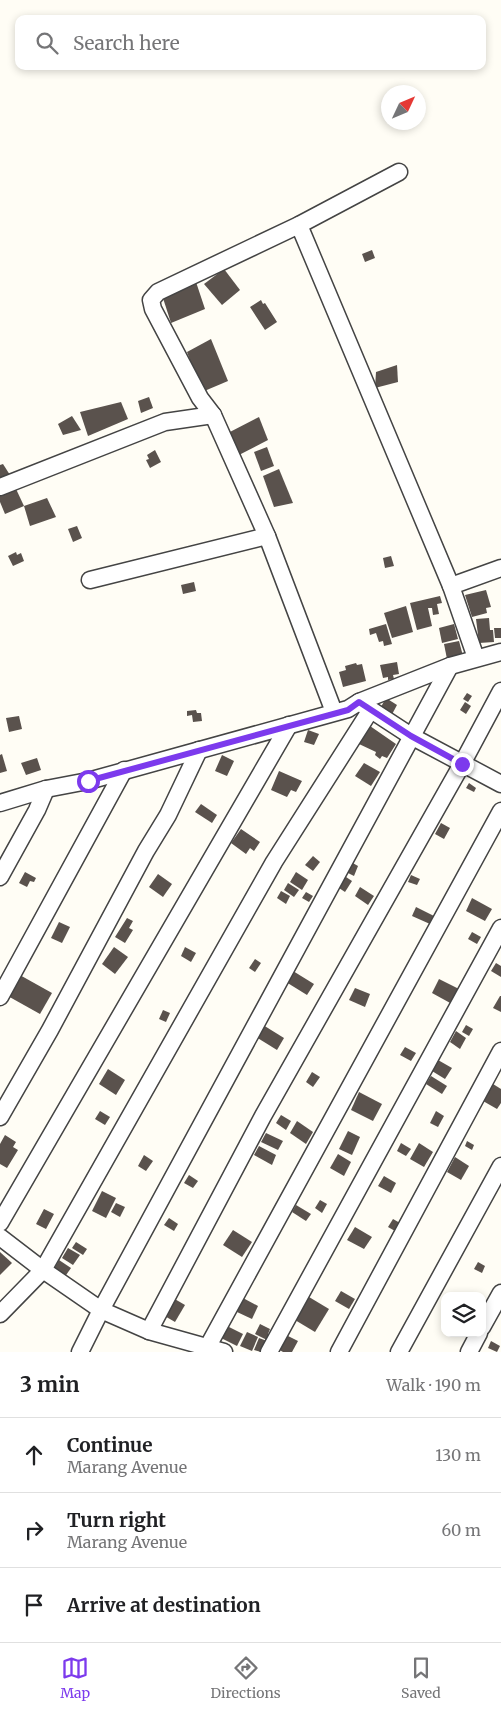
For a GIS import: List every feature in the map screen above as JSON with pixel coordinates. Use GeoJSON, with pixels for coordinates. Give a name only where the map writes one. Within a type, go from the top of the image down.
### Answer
{"type":"FeatureCollection","features":[{"type":"Feature","properties":{"kind":"street"},"geometry":{"type":"LineString","coordinates":[[334,712],[267,536],[212,416],[200,398],[153,309],[151,300],[158,292],[299,225],[399,172]]}},
{"type":"Feature","properties":{"kind":"street"},"geometry":{"type":"LineString","coordinates":[[299,225],[451,586],[476,658]]}},
{"type":"Feature","properties":{"kind":"street"},"geometry":{"type":"LineString","coordinates":[[0,487],[165,422],[212,416]]}},
{"type":"Feature","properties":{"kind":"street"},"geometry":{"type":"LineString","coordinates":[[90,580],[267,536]]}},
{"type":"Feature","properties":{"kind":"street"},"geometry":{"type":"LineString","coordinates":[[451,586],[501,568]]}},
{"type":"Feature","properties":{"kind":"street"},"geometry":{"type":"LineString","coordinates":[[0,803],[46,788],[88,781],[334,712],[364,707],[450,666],[501,652]]}},
{"type":"Feature","properties":{"kind":"street"},"geometry":{"type":"LineString","coordinates":[[80,1352],[450,666]]}},
{"type":"Feature","properties":{"kind":"street"},"geometry":{"type":"LineString","coordinates":[[149,1330],[263,1116],[462,764],[501,691]]}},
{"type":"Feature","properties":{"kind":"street"},"geometry":{"type":"LineString","coordinates":[[364,707],[411,736],[501,784]]}},
{"type":"Feature","properties":{"kind":"street"},"geometry":{"type":"LineString","coordinates":[[0,1314],[43,1270],[364,707]]}},
{"type":"Feature","properties":{"kind":"street"},"geometry":{"type":"LineString","coordinates":[[0,1223],[289,725]]}},
{"type":"Feature","properties":{"kind":"street"},"geometry":{"type":"LineString","coordinates":[[0,1116],[50,1030],[146,851],[168,815],[199,750]]}},
{"type":"Feature","properties":{"kind":"street"},"geometry":{"type":"LineString","coordinates":[[0,997],[124,770]]}},
{"type":"Feature","properties":{"kind":"street"},"geometry":{"type":"LineString","coordinates":[[0,877],[37,810],[46,788]]}},
{"type":"Feature","properties":{"kind":"street"},"geometry":{"type":"LineString","coordinates":[[0,1237],[43,1270],[101,1310],[149,1330],[217,1351],[501,812]]}},
{"type":"Feature","properties":{"kind":"street"},"geometry":{"type":"LineString","coordinates":[[269,1352],[501,928]]}},
{"type":"Feature","properties":{"kind":"street"},"geometry":{"type":"LineString","coordinates":[[338,1352],[501,1051]]}},
{"type":"Feature","properties":{"kind":"street"},"geometry":{"type":"LineString","coordinates":[[400,1352],[501,1166]]}},
{"type":"Feature","properties":{"kind":"street"},"geometry":{"type":"LineString","coordinates":[[486,1320],[501,1292]]}},
{"type":"Feature","properties":{"kind":"street"},"geometry":{"type":"LineString","coordinates":[[469,1352],[477,1337]]}},
{"type":"Feature","properties":{"kind":"building"},"geometry":{"type":"Polygon","coordinates":[[[372,250],[375,258],[365,262],[362,254],[372,250]]]}},
{"type":"Feature","properties":{"kind":"building"},"geometry":{"type":"Polygon","coordinates":[[[224,269],[240,290],[222,305],[204,284],[224,269]]]}},
{"type":"Feature","properties":{"kind":"building"},"geometry":{"type":"Polygon","coordinates":[[[195,279],[205,309],[171,323],[162,295],[195,279]]]}},
{"type":"Feature","properties":{"kind":"building"},"geometry":{"type":"Polygon","coordinates":[[[261,300],[277,322],[265,330],[250,307],[261,300]]]}},
{"type":"Feature","properties":{"kind":"building"},"geometry":{"type":"Polygon","coordinates":[[[211,339],[228,381],[202,392],[187,352],[211,339]]]}},
{"type":"Feature","properties":{"kind":"building"},"geometry":{"type":"Polygon","coordinates":[[[397,365],[398,382],[375,388],[376,372],[397,365]]]}},
{"type":"Feature","properties":{"kind":"building"},"geometry":{"type":"Polygon","coordinates":[[[149,397],[153,408],[141,413],[138,401],[149,397]]]}},
{"type":"Feature","properties":{"kind":"building"},"geometry":{"type":"Polygon","coordinates":[[[121,402],[128,419],[88,436],[80,412],[121,402]]]}},
{"type":"Feature","properties":{"kind":"building"},"geometry":{"type":"Polygon","coordinates":[[[72,416],[81,430],[63,435],[58,424],[72,416]]]}},
{"type":"Feature","properties":{"kind":"building"},"geometry":{"type":"Polygon","coordinates":[[[259,417],[268,440],[239,455],[226,434],[259,417]]]}},
{"type":"Feature","properties":{"kind":"building"},"geometry":{"type":"Polygon","coordinates":[[[267,447],[274,466],[261,471],[254,452],[267,447]]]}},
{"type":"Feature","properties":{"kind":"building"},"geometry":{"type":"Polygon","coordinates":[[[155,450],[161,462],[150,468],[146,460],[149,459],[147,455],[155,450]]]}},
{"type":"Feature","properties":{"kind":"building"},"geometry":{"type":"Polygon","coordinates":[[[3,464],[10,475],[0,479],[0,465],[3,464]]]}},
{"type":"Feature","properties":{"kind":"building"},"geometry":{"type":"Polygon","coordinates":[[[279,469],[293,503],[274,507],[263,476],[279,469]]]}},
{"type":"Feature","properties":{"kind":"building"},"geometry":{"type":"Polygon","coordinates":[[[16,489],[24,506],[5,514],[0,502],[0,493],[16,489]]]}},
{"type":"Feature","properties":{"kind":"building"},"geometry":{"type":"Polygon","coordinates":[[[47,498],[56,517],[30,526],[24,506],[47,498]]]}},
{"type":"Feature","properties":{"kind":"building"},"geometry":{"type":"Polygon","coordinates":[[[77,526],[82,538],[73,542],[68,529],[77,526]]]}},
{"type":"Feature","properties":{"kind":"building"},"geometry":{"type":"Polygon","coordinates":[[[16,552],[17,555],[21,553],[24,561],[13,566],[8,556],[16,552]]]}},
{"type":"Feature","properties":{"kind":"building"},"geometry":{"type":"Polygon","coordinates":[[[391,556],[394,566],[385,568],[383,558],[391,556]]]}},
{"type":"Feature","properties":{"kind":"building"},"geometry":{"type":"Polygon","coordinates":[[[194,582],[196,591],[183,594],[181,585],[194,582]]]}},
{"type":"Feature","properties":{"kind":"building"},"geometry":{"type":"Polygon","coordinates":[[[486,590],[491,607],[486,608],[487,613],[472,617],[465,595],[486,590]]]}},
{"type":"Feature","properties":{"kind":"building"},"geometry":{"type":"Polygon","coordinates":[[[440,596],[442,603],[437,604],[439,614],[433,615],[432,608],[428,608],[432,626],[417,630],[410,603],[440,596]]]}},
{"type":"Feature","properties":{"kind":"building"},"geometry":{"type":"Polygon","coordinates":[[[406,606],[413,632],[392,638],[384,613],[406,606]]]}},
{"type":"Feature","properties":{"kind":"building"},"geometry":{"type":"Polygon","coordinates":[[[489,618],[494,642],[479,643],[476,619],[489,618]]]}},
{"type":"Feature","properties":{"kind":"building"},"geometry":{"type":"Polygon","coordinates":[[[386,624],[392,644],[384,646],[383,641],[379,642],[376,633],[370,635],[369,629],[386,624]]]}},
{"type":"Feature","properties":{"kind":"building"},"geometry":{"type":"Polygon","coordinates":[[[454,624],[458,639],[442,643],[439,628],[454,624]]]}},
{"type":"Feature","properties":{"kind":"building"},"geometry":{"type":"Polygon","coordinates":[[[494,628],[501,628],[501,638],[495,638],[494,628]]]}},
{"type":"Feature","properties":{"kind":"building"},"geometry":{"type":"Polygon","coordinates":[[[459,641],[463,656],[447,659],[444,644],[459,641]]]}},
{"type":"Feature","properties":{"kind":"building"},"geometry":{"type":"Polygon","coordinates":[[[397,662],[399,674],[393,675],[394,679],[388,680],[388,677],[383,678],[380,665],[397,662]]]}},
{"type":"Feature","properties":{"kind":"building"},"geometry":{"type":"Polygon","coordinates":[[[356,663],[357,665],[362,664],[366,681],[343,687],[339,672],[346,670],[345,666],[356,663]]]}},
{"type":"Feature","properties":{"kind":"building"},"geometry":{"type":"Polygon","coordinates":[[[467,693],[472,696],[468,702],[463,699],[467,693]]]}},
{"type":"Feature","properties":{"kind":"building"},"geometry":{"type":"Polygon","coordinates":[[[386,698],[397,705],[390,718],[378,712],[386,698]]]}},
{"type":"Feature","properties":{"kind":"building"},"geometry":{"type":"Polygon","coordinates":[[[465,702],[471,706],[466,714],[460,710],[465,702]]]}},
{"type":"Feature","properties":{"kind":"building"},"geometry":{"type":"Polygon","coordinates":[[[196,710],[197,713],[201,713],[202,721],[193,722],[192,715],[187,716],[187,711],[196,710]]]}},
{"type":"Feature","properties":{"kind":"building"},"geometry":{"type":"Polygon","coordinates":[[[19,716],[22,729],[9,732],[6,718],[19,716]]]}},
{"type":"Feature","properties":{"kind":"building"},"geometry":{"type":"Polygon","coordinates":[[[370,726],[396,744],[387,758],[382,756],[380,759],[375,755],[376,752],[359,744],[370,726]]]}},
{"type":"Feature","properties":{"kind":"building"},"geometry":{"type":"Polygon","coordinates":[[[308,730],[319,734],[314,745],[304,742],[308,730]]]}},
{"type":"Feature","properties":{"kind":"building"},"geometry":{"type":"Polygon","coordinates":[[[2,754],[7,771],[0,773],[0,755],[2,754]]]}},
{"type":"Feature","properties":{"kind":"building"},"geometry":{"type":"Polygon","coordinates":[[[222,755],[234,761],[227,776],[215,771],[222,755]]]}},
{"type":"Feature","properties":{"kind":"building"},"geometry":{"type":"Polygon","coordinates":[[[37,758],[41,770],[26,775],[21,763],[37,758]]]}},
{"type":"Feature","properties":{"kind":"building"},"geometry":{"type":"Polygon","coordinates":[[[364,763],[380,772],[371,786],[355,776],[364,763]]]}},
{"type":"Feature","properties":{"kind":"building"},"geometry":{"type":"Polygon","coordinates":[[[279,771],[302,781],[296,792],[291,790],[287,797],[271,790],[279,771]]]}},
{"type":"Feature","properties":{"kind":"building"},"geometry":{"type":"Polygon","coordinates":[[[469,783],[476,788],[474,792],[466,788],[469,783]]]}},
{"type":"Feature","properties":{"kind":"building"},"geometry":{"type":"Polygon","coordinates":[[[201,804],[217,815],[212,823],[195,812],[201,804]]]}},
{"type":"Feature","properties":{"kind":"building"},"geometry":{"type":"Polygon","coordinates":[[[441,823],[450,828],[444,839],[435,834],[441,823]]]}},
{"type":"Feature","properties":{"kind":"building"},"geometry":{"type":"Polygon","coordinates":[[[241,829],[260,842],[254,851],[250,848],[246,854],[231,843],[241,829]]]}},
{"type":"Feature","properties":{"kind":"building"},"geometry":{"type":"Polygon","coordinates":[[[313,856],[320,862],[313,871],[305,865],[313,856]]]}},
{"type":"Feature","properties":{"kind":"building"},"geometry":{"type":"Polygon","coordinates":[[[351,862],[358,866],[354,876],[346,872],[351,862]]]}},
{"type":"Feature","properties":{"kind":"building"},"geometry":{"type":"Polygon","coordinates":[[[25,872],[36,878],[34,882],[30,881],[27,887],[19,883],[25,872]]]}},
{"type":"Feature","properties":{"kind":"building"},"geometry":{"type":"Polygon","coordinates":[[[296,872],[308,880],[302,890],[290,882],[296,872]]]}},
{"type":"Feature","properties":{"kind":"building"},"geometry":{"type":"Polygon","coordinates":[[[158,874],[172,884],[163,897],[149,887],[158,874]]]}},
{"type":"Feature","properties":{"kind":"building"},"geometry":{"type":"Polygon","coordinates":[[[343,875],[352,881],[345,892],[336,886],[343,875]]]}},
{"type":"Feature","properties":{"kind":"building"},"geometry":{"type":"Polygon","coordinates":[[[411,875],[420,879],[417,885],[408,882],[411,875]]]}},
{"type":"Feature","properties":{"kind":"building"},"geometry":{"type":"Polygon","coordinates":[[[288,883],[299,890],[294,897],[284,890],[288,883]]]}},
{"type":"Feature","properties":{"kind":"building"},"geometry":{"type":"Polygon","coordinates":[[[360,887],[374,896],[368,905],[355,896],[360,887]]]}},
{"type":"Feature","properties":{"kind":"building"},"geometry":{"type":"Polygon","coordinates":[[[281,891],[290,896],[286,904],[277,898],[281,891]]]}},
{"type":"Feature","properties":{"kind":"building"},"geometry":{"type":"Polygon","coordinates":[[[306,892],[313,896],[309,902],[302,898],[306,892]]]}},
{"type":"Feature","properties":{"kind":"building"},"geometry":{"type":"Polygon","coordinates":[[[472,898],[492,909],[485,921],[466,911],[472,898]]]}},
{"type":"Feature","properties":{"kind":"building"},"geometry":{"type":"Polygon","coordinates":[[[416,907],[434,916],[430,924],[412,916],[416,907]]]}},
{"type":"Feature","properties":{"kind":"building"},"geometry":{"type":"Polygon","coordinates":[[[127,918],[133,921],[129,928],[133,930],[125,943],[115,937],[127,918]]]}},
{"type":"Feature","properties":{"kind":"building"},"geometry":{"type":"Polygon","coordinates":[[[59,922],[70,927],[62,943],[51,938],[59,922]]]}},
{"type":"Feature","properties":{"kind":"building"},"geometry":{"type":"Polygon","coordinates":[[[472,932],[481,937],[477,944],[468,939],[472,932]]]}},
{"type":"Feature","properties":{"kind":"building"},"geometry":{"type":"Polygon","coordinates":[[[114,947],[128,957],[115,974],[102,964],[114,947]]]}},
{"type":"Feature","properties":{"kind":"building"},"geometry":{"type":"Polygon","coordinates":[[[185,947],[196,953],[191,962],[181,956],[185,947]]]}},
{"type":"Feature","properties":{"kind":"building"},"geometry":{"type":"Polygon","coordinates":[[[255,959],[261,963],[255,972],[249,968],[255,959]]]}},
{"type":"Feature","properties":{"kind":"building"},"geometry":{"type":"Polygon","coordinates":[[[496,963],[501,966],[501,977],[491,971],[496,963]]]}},
{"type":"Feature","properties":{"kind":"building"},"geometry":{"type":"Polygon","coordinates":[[[293,971],[314,984],[307,995],[286,982],[293,971]]]}},
{"type":"Feature","properties":{"kind":"building"},"geometry":{"type":"Polygon","coordinates":[[[18,974],[52,993],[40,1014],[6,995],[18,974]]]}},
{"type":"Feature","properties":{"kind":"building"},"geometry":{"type":"Polygon","coordinates":[[[439,979],[459,989],[452,1004],[432,993],[439,979]]]}},
{"type":"Feature","properties":{"kind":"building"},"geometry":{"type":"Polygon","coordinates":[[[355,988],[370,994],[365,1007],[349,1000],[355,988]]]}},
{"type":"Feature","properties":{"kind":"building"},"geometry":{"type":"Polygon","coordinates":[[[501,996],[501,1012],[493,1008],[501,996]]]}},
{"type":"Feature","properties":{"kind":"building"},"geometry":{"type":"Polygon","coordinates":[[[163,1010],[170,1013],[166,1022],[159,1019],[163,1010]]]}},
{"type":"Feature","properties":{"kind":"building"},"geometry":{"type":"Polygon","coordinates":[[[263,1025],[284,1038],[277,1050],[256,1037],[263,1025]]]}},
{"type":"Feature","properties":{"kind":"building"},"geometry":{"type":"Polygon","coordinates":[[[466,1025],[473,1029],[469,1036],[462,1032],[466,1025]]]}},
{"type":"Feature","properties":{"kind":"building"},"geometry":{"type":"Polygon","coordinates":[[[456,1031],[466,1038],[460,1049],[450,1042],[456,1031]]]}},
{"type":"Feature","properties":{"kind":"building"},"geometry":{"type":"Polygon","coordinates":[[[405,1047],[416,1053],[411,1061],[400,1055],[405,1047]]]}},
{"type":"Feature","properties":{"kind":"building"},"geometry":{"type":"Polygon","coordinates":[[[438,1060],[452,1068],[445,1079],[432,1071],[438,1060]]]}},
{"type":"Feature","properties":{"kind":"building"},"geometry":{"type":"Polygon","coordinates":[[[108,1069],[125,1080],[116,1095],[99,1084],[108,1069]]]}},
{"type":"Feature","properties":{"kind":"building"},"geometry":{"type":"Polygon","coordinates":[[[312,1072],[320,1077],[313,1087],[306,1082],[312,1072]]]}},
{"type":"Feature","properties":{"kind":"building"},"geometry":{"type":"Polygon","coordinates":[[[431,1076],[447,1086],[442,1094],[426,1084],[431,1076]]]}},
{"type":"Feature","properties":{"kind":"building"},"geometry":{"type":"Polygon","coordinates":[[[493,1084],[501,1089],[501,1103],[497,1109],[483,1101],[493,1084]]]}},
{"type":"Feature","properties":{"kind":"building"},"geometry":{"type":"Polygon","coordinates":[[[359,1092],[382,1104],[373,1121],[351,1110],[359,1092]]]}},
{"type":"Feature","properties":{"kind":"building"},"geometry":{"type":"Polygon","coordinates":[[[100,1111],[110,1117],[105,1125],[95,1119],[100,1111]]]}},
{"type":"Feature","properties":{"kind":"building"},"geometry":{"type":"Polygon","coordinates":[[[436,1111],[444,1116],[438,1127],[430,1123],[436,1111]]]}},
{"type":"Feature","properties":{"kind":"building"},"geometry":{"type":"Polygon","coordinates":[[[281,1115],[291,1121],[286,1130],[276,1123],[281,1115]]]}},
{"type":"Feature","properties":{"kind":"building"},"geometry":{"type":"Polygon","coordinates":[[[297,1121],[313,1132],[306,1144],[290,1133],[297,1121]]]}},
{"type":"Feature","properties":{"kind":"building"},"geometry":{"type":"Polygon","coordinates":[[[348,1131],[360,1137],[352,1155],[339,1149],[348,1131]]]}},
{"type":"Feature","properties":{"kind":"building"},"geometry":{"type":"Polygon","coordinates":[[[266,1133],[283,1141],[278,1150],[261,1142],[266,1133]]]}},
{"type":"Feature","properties":{"kind":"building"},"geometry":{"type":"Polygon","coordinates":[[[5,1135],[16,1142],[13,1147],[18,1150],[7,1168],[0,1164],[0,1144],[5,1135]]]}},
{"type":"Feature","properties":{"kind":"building"},"geometry":{"type":"Polygon","coordinates":[[[467,1141],[474,1145],[472,1150],[465,1146],[467,1141]]]}},
{"type":"Feature","properties":{"kind":"building"},"geometry":{"type":"Polygon","coordinates":[[[401,1143],[411,1149],[406,1156],[397,1151],[401,1143]]]}},
{"type":"Feature","properties":{"kind":"building"},"geometry":{"type":"Polygon","coordinates":[[[419,1143],[433,1152],[424,1167],[410,1159],[419,1143]]]}},
{"type":"Feature","properties":{"kind":"building"},"geometry":{"type":"Polygon","coordinates":[[[259,1146],[276,1155],[272,1165],[254,1155],[259,1146]]]}},
{"type":"Feature","properties":{"kind":"building"},"geometry":{"type":"Polygon","coordinates":[[[338,1154],[351,1162],[344,1176],[330,1168],[338,1154]]]}},
{"type":"Feature","properties":{"kind":"building"},"geometry":{"type":"Polygon","coordinates":[[[144,1155],[153,1161],[146,1171],[138,1166],[144,1155]]]}},
{"type":"Feature","properties":{"kind":"building"},"geometry":{"type":"Polygon","coordinates":[[[455,1157],[469,1166],[461,1180],[447,1172],[455,1157]]]}},
{"type":"Feature","properties":{"kind":"building"},"geometry":{"type":"Polygon","coordinates":[[[189,1175],[198,1181],[193,1188],[184,1183],[189,1175]]]}},
{"type":"Feature","properties":{"kind":"building"},"geometry":{"type":"Polygon","coordinates":[[[384,1176],[396,1183],[391,1193],[378,1186],[384,1176]]]}},
{"type":"Feature","properties":{"kind":"building"},"geometry":{"type":"Polygon","coordinates":[[[102,1191],[116,1198],[106,1218],[92,1211],[102,1191]]]}},
{"type":"Feature","properties":{"kind":"building"},"geometry":{"type":"Polygon","coordinates":[[[320,1200],[327,1204],[322,1213],[315,1208],[320,1200]]]}},
{"type":"Feature","properties":{"kind":"building"},"geometry":{"type":"Polygon","coordinates":[[[116,1203],[125,1207],[120,1217],[111,1212],[116,1203]]]}},
{"type":"Feature","properties":{"kind":"building"},"geometry":{"type":"Polygon","coordinates":[[[296,1205],[311,1214],[306,1221],[292,1212],[296,1205]]]}},
{"type":"Feature","properties":{"kind":"building"},"geometry":{"type":"Polygon","coordinates":[[[44,1209],[54,1214],[46,1229],[36,1224],[44,1209]]]}},
{"type":"Feature","properties":{"kind":"building"},"geometry":{"type":"Polygon","coordinates":[[[169,1218],[178,1224],[174,1231],[164,1225],[169,1218]]]}},
{"type":"Feature","properties":{"kind":"building"},"geometry":{"type":"Polygon","coordinates":[[[393,1219],[400,1223],[395,1231],[388,1227],[393,1219]]]}},
{"type":"Feature","properties":{"kind":"building"},"geometry":{"type":"Polygon","coordinates":[[[355,1227],[372,1237],[364,1249],[347,1240],[355,1227]]]}},
{"type":"Feature","properties":{"kind":"building"},"geometry":{"type":"Polygon","coordinates":[[[233,1230],[252,1242],[242,1257],[223,1245],[233,1230]]]}},
{"type":"Feature","properties":{"kind":"building"},"geometry":{"type":"Polygon","coordinates":[[[76,1242],[87,1249],[83,1255],[72,1248],[76,1242]]]}},
{"type":"Feature","properties":{"kind":"building"},"geometry":{"type":"Polygon","coordinates":[[[68,1248],[80,1255],[73,1265],[62,1258],[68,1248]]]}},
{"type":"Feature","properties":{"kind":"building"},"geometry":{"type":"Polygon","coordinates":[[[0,1252],[12,1263],[0,1275],[0,1252]]]}},
{"type":"Feature","properties":{"kind":"building"},"geometry":{"type":"Polygon","coordinates":[[[59,1260],[71,1268],[64,1278],[53,1271],[59,1260]]]}},
{"type":"Feature","properties":{"kind":"building"},"geometry":{"type":"Polygon","coordinates":[[[478,1262],[485,1266],[482,1273],[474,1269],[478,1262]]]}},
{"type":"Feature","properties":{"kind":"building"},"geometry":{"type":"Polygon","coordinates":[[[341,1291],[355,1299],[349,1309],[335,1301],[341,1291]]]}},
{"type":"Feature","properties":{"kind":"building"},"geometry":{"type":"Polygon","coordinates":[[[309,1297],[329,1309],[315,1332],[295,1320],[309,1297]]]}},
{"type":"Feature","properties":{"kind":"building"},"geometry":{"type":"Polygon","coordinates":[[[173,1298],[185,1305],[175,1322],[163,1315],[173,1298]]]}},
{"type":"Feature","properties":{"kind":"building"},"geometry":{"type":"Polygon","coordinates":[[[243,1298],[258,1306],[252,1319],[237,1312],[243,1298]]]}},
{"type":"Feature","properties":{"kind":"building"},"geometry":{"type":"Polygon","coordinates":[[[260,1324],[270,1329],[268,1334],[272,1335],[269,1341],[255,1334],[260,1324]]]}},
{"type":"Feature","properties":{"kind":"building"},"geometry":{"type":"Polygon","coordinates":[[[227,1326],[243,1334],[237,1346],[221,1338],[227,1326]]]}},
{"type":"Feature","properties":{"kind":"building"},"geometry":{"type":"Polygon","coordinates":[[[247,1332],[258,1337],[252,1351],[240,1346],[247,1332]]]}},
{"type":"Feature","properties":{"kind":"building"},"geometry":{"type":"Polygon","coordinates":[[[286,1335],[298,1341],[292,1352],[283,1352],[278,1349],[286,1335]]]}},
{"type":"Feature","properties":{"kind":"building"},"geometry":{"type":"Polygon","coordinates":[[[259,1338],[267,1341],[261,1352],[254,1350],[259,1338]]]}},
{"type":"Feature","properties":{"kind":"building"},"geometry":{"type":"Polygon","coordinates":[[[491,1341],[500,1346],[497,1352],[488,1348],[491,1341]]]}},
{"type":"Feature","properties":{"kind":"route"},"geometry":{"type":"LineString","coordinates":[[88,781],[334,712],[348,710],[359,702],[370,711],[411,736],[462,764]]}}]}
